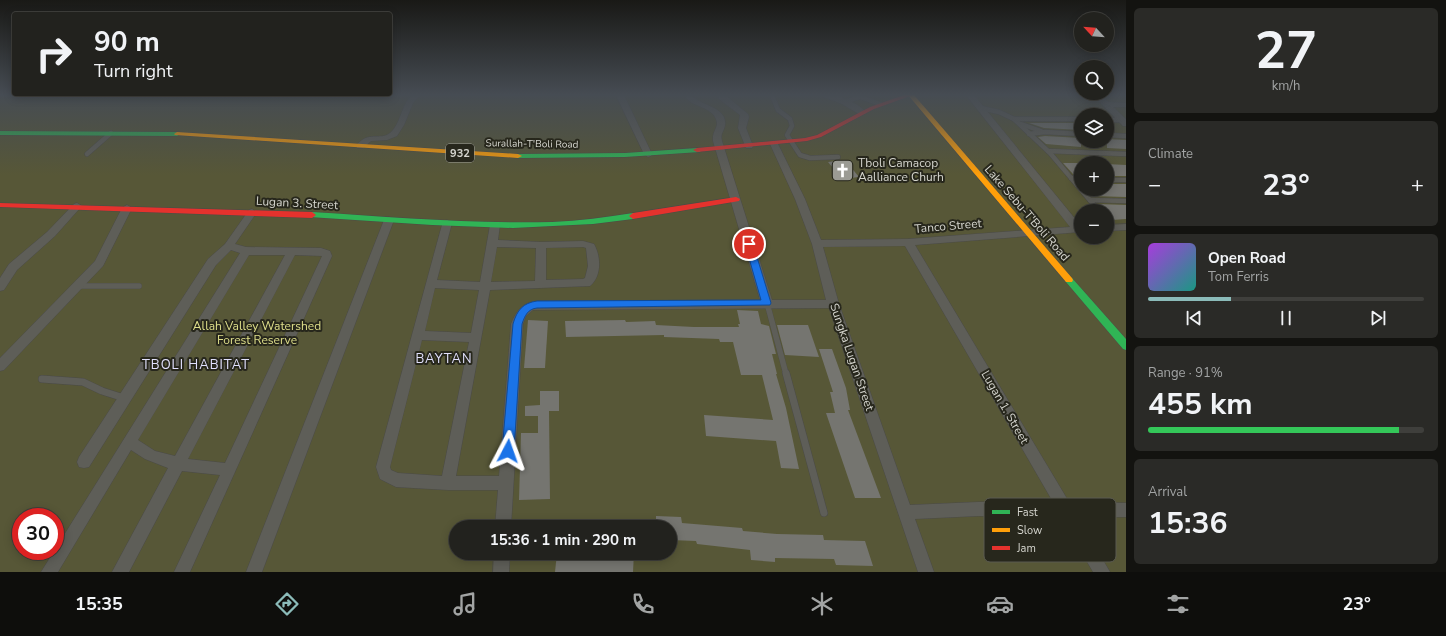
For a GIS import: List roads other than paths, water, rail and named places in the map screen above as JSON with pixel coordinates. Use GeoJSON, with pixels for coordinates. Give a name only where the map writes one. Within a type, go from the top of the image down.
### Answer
{"type":"FeatureCollection","features":[{"type":"Feature","properties":{"kind":"main road","name":"Surallah-T'Boli Road"},"geometry":{"type":"LineString","coordinates":[[0,133],[198,134],[534,157],[648,154],[774,144],[819,136],[845,122]]}},
{"type":"Feature","properties":{"kind":"main road","name":"Lake Sebu-T'Boli Road"},"geometry":{"type":"LineString","coordinates":[[933,122],[1126,346]]}},
{"type":"Feature","properties":{"kind":"main road","name":"Lugan 3. Street"},"geometry":{"type":"LineString","coordinates":[[0,205],[252,212],[495,225],[557,225],[593,221],[736,199]]}},
{"type":"Feature","properties":{"kind":"street"},"geometry":{"type":"LineString","coordinates":[[360,146],[366,139],[388,137],[395,133],[401,122]]}},
{"type":"Feature","properties":{"kind":"street"},"geometry":{"type":"LineString","coordinates":[[633,122],[648,154]]}},
{"type":"Feature","properties":{"kind":"street"},"geometry":{"type":"LineString","coordinates":[[720,122],[721,127],[717,135],[720,149],[767,303]]}},
{"type":"Feature","properties":{"kind":"street"},"geometry":{"type":"LineString","coordinates":[[744,122],[742,128],[749,146]]}},
{"type":"Feature","properties":{"kind":"street"},"geometry":{"type":"LineString","coordinates":[[991,122],[1074,223]]}},
{"type":"Feature","properties":{"kind":"street","name":"Sungka Lugan Street"},"geometry":{"type":"LineString","coordinates":[[774,144],[800,199],[817,244],[833,304],[926,572]]}},
{"type":"Feature","properties":{"kind":"street"},"geometry":{"type":"LineString","coordinates":[[0,287],[13,267],[51,234],[77,206]]}},
{"type":"Feature","properties":{"kind":"street"},"geometry":{"type":"LineString","coordinates":[[0,366],[101,259],[127,208]]}},
{"type":"Feature","properties":{"kind":"street"},"geometry":{"type":"LineString","coordinates":[[84,462],[212,262],[229,246],[252,212]]}},
{"type":"Feature","properties":{"kind":"street"},"geometry":{"type":"LineString","coordinates":[[254,572],[389,220]]}},
{"type":"Feature","properties":{"kind":"street"},"geometry":{"type":"LineString","coordinates":[[447,223],[383,467],[385,474],[396,480],[448,483],[506,483]]}},
{"type":"Feature","properties":{"kind":"street"},"geometry":{"type":"LineString","coordinates":[[448,483],[476,338],[495,225]]}},
{"type":"Feature","properties":{"kind":"street"},"geometry":{"type":"LineString","coordinates":[[1114,226],[1126,227]]}},
{"type":"Feature","properties":{"kind":"street","name":"Tanco Street"},"geometry":{"type":"LineString","coordinates":[[817,244],[908,242],[1074,229]]}},
{"type":"Feature","properties":{"kind":"street","name":"Lugan 1. Street"},"geometry":{"type":"LineString","coordinates":[[908,242],[1059,498]]}},
{"type":"Feature","properties":{"kind":"street"},"geometry":{"type":"LineString","coordinates":[[431,284],[484,286],[586,283],[590,281],[593,275],[592,252],[587,245],[492,243]]}},
{"type":"Feature","properties":{"kind":"street"},"geometry":{"type":"LineString","coordinates":[[540,284],[541,245]]}},
{"type":"Feature","properties":{"kind":"street"},"geometry":{"type":"LineString","coordinates":[[182,572],[326,261],[326,254],[321,252],[291,253],[246,251],[229,246]]}},
{"type":"Feature","properties":{"kind":"street"},"geometry":{"type":"LineString","coordinates":[[49,572],[246,251]]}},
{"type":"Feature","properties":{"kind":"street"},"geometry":{"type":"LineString","coordinates":[[120,572],[291,253]]}},
{"type":"Feature","properties":{"kind":"street"},"geometry":{"type":"LineString","coordinates":[[503,520],[517,324],[520,315],[530,305],[767,303],[833,304]]}},
{"type":"Feature","properties":{"kind":"street"},"geometry":{"type":"LineString","coordinates":[[418,335],[476,338]]}},
{"type":"Feature","properties":{"kind":"street"},"geometry":{"type":"LineString","coordinates":[[129,441],[149,454],[179,463],[228,470]]}},
{"type":"Feature","properties":{"kind":"street"},"geometry":{"type":"LineString","coordinates":[[906,512],[984,510]]}},
{"type":"Feature","properties":{"kind":"street"},"geometry":{"type":"LineString","coordinates":[[501,572],[502,560]]}},
{"type":"Feature","properties":{"kind":"street","name":"Lugan 1. Street"},"geometry":{"type":"LineString","coordinates":[[1096,562],[1102,572]]}},
{"type":"Feature","properties":{"kind":"lane"},"geometry":{"type":"LineString","coordinates":[[791,122],[792,126],[787,132],[791,142],[800,155],[806,158],[838,157]]}},
{"type":"Feature","properties":{"kind":"lane"},"geometry":{"type":"LineString","coordinates":[[1019,123],[1045,132]]}},
{"type":"Feature","properties":{"kind":"lane"},"geometry":{"type":"LineString","coordinates":[[1019,123],[1048,151],[1093,204]]}},
{"type":"Feature","properties":{"kind":"lane"},"geometry":{"type":"LineString","coordinates":[[1029,134],[1045,132],[1074,134]]}},
{"type":"Feature","properties":{"kind":"lane"},"geometry":{"type":"LineString","coordinates":[[87,154],[111,133]]}},
{"type":"Feature","properties":{"kind":"lane"},"geometry":{"type":"LineString","coordinates":[[1114,135],[1126,136]]}},
{"type":"Feature","properties":{"kind":"lane"},"geometry":{"type":"LineString","coordinates":[[1048,151],[1126,154]]}},
{"type":"Feature","properties":{"kind":"lane"},"geometry":{"type":"LineString","coordinates":[[1114,180],[1126,180]]}},
{"type":"Feature","properties":{"kind":"lane"},"geometry":{"type":"LineString","coordinates":[[1090,200],[1126,201]]}},
{"type":"Feature","properties":{"kind":"lane"},"geometry":{"type":"LineString","coordinates":[[77,286],[139,286]]}},
{"type":"Feature","properties":{"kind":"lane"},"geometry":{"type":"LineString","coordinates":[[767,303],[824,513]]}},
{"type":"Feature","properties":{"kind":"lane"},"geometry":{"type":"LineString","coordinates":[[42,379],[83,382],[102,391],[126,398]]}},
{"type":"Feature","properties":{"kind":"place","name":"Tboli Camacop Aalliance Churh"},"geometry":{"type":"Point","coordinates":[843,170]}},
{"type":"Feature","properties":{"kind":"district","name":"BAYTAN"},"geometry":{"type":"Point","coordinates":[444,359]}},
{"type":"Feature","properties":{"kind":"district","name":"TBOLI HABITAT"},"geometry":{"type":"Point","coordinates":[196,365]}},
{"type":"Feature","properties":{"kind":"park label","name":"Allah Valley Watershed Forest Reserve"},"geometry":{"type":"Point","coordinates":[257,333]}}]}
